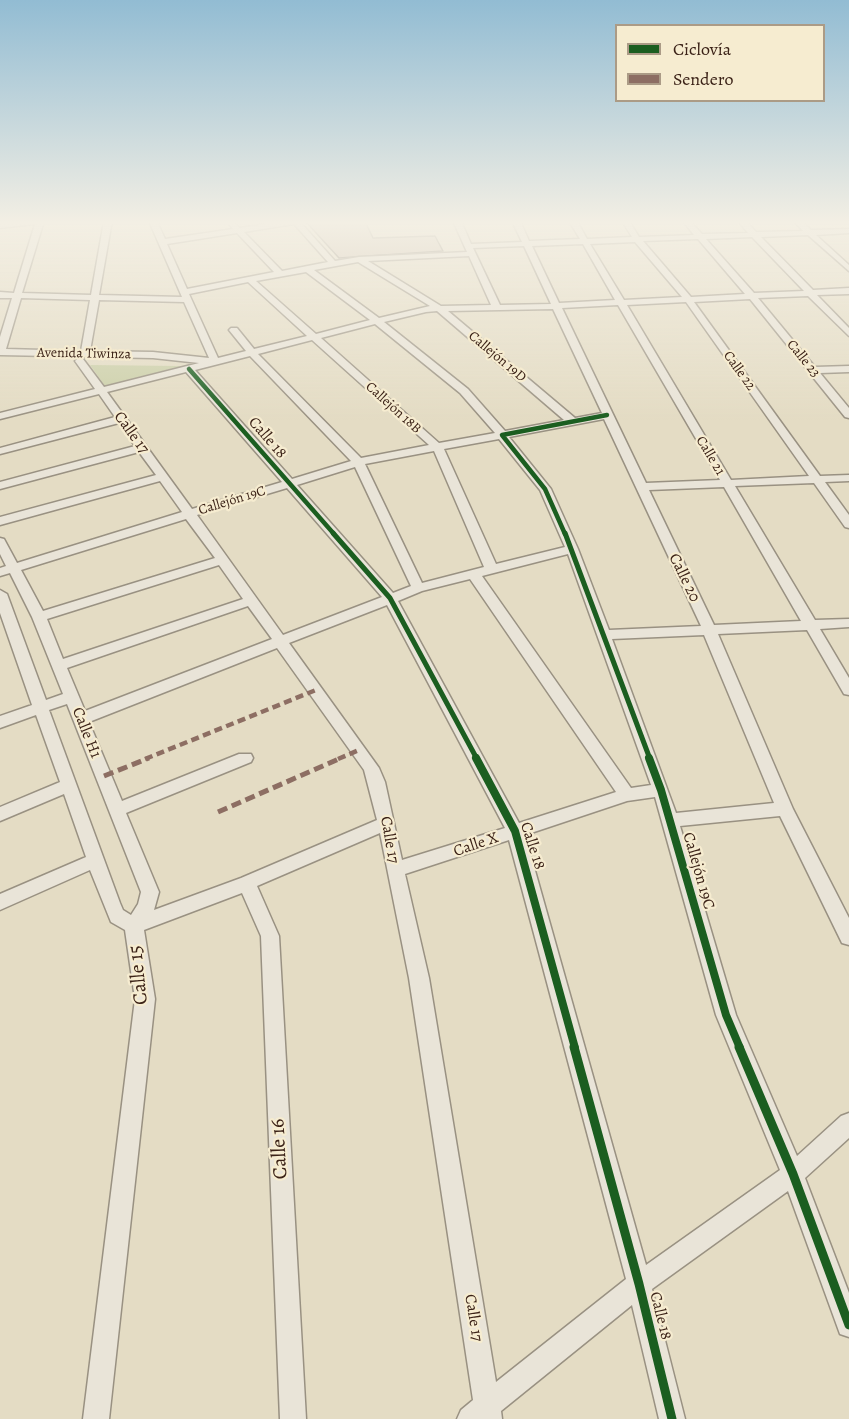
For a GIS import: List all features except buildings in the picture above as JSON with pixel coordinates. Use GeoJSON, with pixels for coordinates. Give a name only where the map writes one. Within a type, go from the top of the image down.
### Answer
{"type":"FeatureCollection","features":[{"type":"Feature","properties":{"kind":"street"},"geometry":{"type":"LineString","coordinates":[[0,352],[20,287]]}},
{"type":"Feature","properties":{"kind":"street"},"geometry":{"type":"LineString","coordinates":[[82,357],[97,287]]}},
{"type":"Feature","properties":{"kind":"street"},"geometry":{"type":"LineString","coordinates":[[182,287],[215,362]]}},
{"type":"Feature","properties":{"kind":"street"},"geometry":{"type":"LineString","coordinates":[[0,295],[186,296],[221,287]]}},
{"type":"Feature","properties":{"kind":"street","name":"Callejón 18B"},"geometry":{"type":"LineString","coordinates":[[258,287],[438,448],[491,567]]}},
{"type":"Feature","properties":{"kind":"street","name":"Callejón 19C"},"geometry":{"type":"LineString","coordinates":[[332,287],[464,392],[545,489],[572,549],[661,790],[726,1015],[793,1174],[849,1325]]}},
{"type":"Feature","properties":{"kind":"street","name":"Callejón 19D"},"geometry":{"type":"LineString","coordinates":[[405,287],[440,309],[572,421]]}},
{"type":"Feature","properties":{"kind":"street"},"geometry":{"type":"LineString","coordinates":[[487,287],[497,308]]}},
{"type":"Feature","properties":{"kind":"street","name":"Calle 20"},"geometry":{"type":"LineString","coordinates":[[548,287],[640,487],[709,629],[785,808],[849,937]]}},
{"type":"Feature","properties":{"kind":"street","name":"Calle 21"},"geometry":{"type":"LineString","coordinates":[[610,287],[849,690]]}},
{"type":"Feature","properties":{"kind":"street","name":"Calle 22"},"geometry":{"type":"LineString","coordinates":[[678,287],[849,524]]}},
{"type":"Feature","properties":{"kind":"street","name":"Calle 23"},"geometry":{"type":"LineString","coordinates":[[744,287],[849,415]]}},
{"type":"Feature","properties":{"kind":"street"},"geometry":{"type":"LineString","coordinates":[[806,287],[849,333]]}},
{"type":"Feature","properties":{"kind":"street"},"geometry":{"type":"LineString","coordinates":[[0,416],[426,309],[557,306],[849,291]]}},
{"type":"Feature","properties":{"kind":"street"},"geometry":{"type":"LineString","coordinates":[[234,330],[252,353],[358,462],[418,588]]}},
{"type":"Feature","properties":{"kind":"street","name":"Avenida Tiwinza"},"geometry":{"type":"LineString","coordinates":[[0,352],[215,362]]}},
{"type":"Feature","properties":{"kind":"street","name":"Avenida Tiwinza"},"geometry":{"type":"LineString","coordinates":[[0,359],[82,357]]}},
{"type":"Feature","properties":{"kind":"street","name":"Calle 17"},"geometry":{"type":"LineString","coordinates":[[82,357],[100,391],[281,640],[371,768],[377,782],[394,870],[419,978],[482,1415]]}},
{"type":"Feature","properties":{"kind":"street","name":"Calle 18"},"geometry":{"type":"LineString","coordinates":[[189,369],[390,598],[515,831],[639,1284],[672,1419]]}},
{"type":"Feature","properties":{"kind":"street"},"geometry":{"type":"LineString","coordinates":[[812,370],[849,369]]}},
{"type":"Feature","properties":{"kind":"street"},"geometry":{"type":"LineString","coordinates":[[502,435],[607,415]]}},
{"type":"Feature","properties":{"kind":"street"},"geometry":{"type":"LineString","coordinates":[[0,451],[121,419]]}},
{"type":"Feature","properties":{"kind":"street","name":"Callejón 19C"},"geometry":{"type":"LineString","coordinates":[[7,570],[358,462],[502,435]]}},
{"type":"Feature","properties":{"kind":"street"},"geometry":{"type":"LineString","coordinates":[[0,486],[142,448]]}},
{"type":"Feature","properties":{"kind":"street"},"geometry":{"type":"LineString","coordinates":[[0,521],[163,477]]}},
{"type":"Feature","properties":{"kind":"street"},"geometry":{"type":"LineString","coordinates":[[640,487],[849,478]]}},
{"type":"Feature","properties":{"kind":"street","name":"Calle H1"},"geometry":{"type":"LineString","coordinates":[[0,542],[7,570],[39,617],[150,892],[147,906],[134,926]]}},
{"type":"Feature","properties":{"kind":"street"},"geometry":{"type":"LineString","coordinates":[[81,719],[418,588],[491,567],[572,549]]}},
{"type":"Feature","properties":{"kind":"street"},"geometry":{"type":"LineString","coordinates":[[39,617],[223,560]]}},
{"type":"Feature","properties":{"kind":"street"},"geometry":{"type":"LineString","coordinates":[[473,573],[627,795]]}},
{"type":"Feature","properties":{"kind":"street","name":"Calle 15"},"geometry":{"type":"LineString","coordinates":[[0,594],[43,707],[117,916],[134,926],[145,999],[96,1419]]}},
{"type":"Feature","properties":{"kind":"street"},"geometry":{"type":"LineString","coordinates":[[59,666],[252,600]]}},
{"type":"Feature","properties":{"kind":"street"},"geometry":{"type":"LineString","coordinates":[[603,635],[849,623]]}},
{"type":"Feature","properties":{"kind":"street"},"geometry":{"type":"LineString","coordinates":[[0,722],[71,697]]}},
{"type":"Feature","properties":{"kind":"street"},"geometry":{"type":"LineString","coordinates":[[117,810],[245,758]]}},
{"type":"Feature","properties":{"kind":"street"},"geometry":{"type":"LineString","coordinates":[[0,814],[70,785]]}},
{"type":"Feature","properties":{"kind":"street","name":"Calle X"},"geometry":{"type":"LineString","coordinates":[[394,870],[627,795],[661,790]]}},
{"type":"Feature","properties":{"kind":"street"},"geometry":{"type":"LineString","coordinates":[[669,820],[785,808]]}},
{"type":"Feature","properties":{"kind":"street"},"geometry":{"type":"LineString","coordinates":[[134,926],[248,883],[386,823]]}},
{"type":"Feature","properties":{"kind":"street"},"geometry":{"type":"LineString","coordinates":[[0,902],[96,860]]}},
{"type":"Feature","properties":{"kind":"street","name":"Calle 16"},"geometry":{"type":"LineString","coordinates":[[248,883],[270,936],[293,1419]]}},
{"type":"Feature","properties":{"kind":"street","name":"Calle 17"},"geometry":{"type":"LineString","coordinates":[[482,1415],[639,1284],[793,1174],[849,1124]]}},
{"type":"Feature","properties":{"kind":"green space"},"geometry":{"type":"Polygon","coordinates":[[[90,365],[182,366],[105,386],[90,365]]]}},
{"type":"Feature","properties":{"kind":"marked path"},"geometry":{"type":"LineString","coordinates":[[104,776],[316,690]]}},
{"type":"Feature","properties":{"kind":"marked path"},"geometry":{"type":"LineString","coordinates":[[218,812],[359,750]]}},
{"type":"Feature","properties":{"kind":"cycle path"},"geometry":{"type":"LineString","coordinates":[[189,369],[390,598],[515,831],[639,1284],[672,1419]]}},
{"type":"Feature","properties":{"kind":"cycle path"},"geometry":{"type":"LineString","coordinates":[[607,415],[502,435],[545,489],[572,549],[661,790],[726,1015],[793,1174],[849,1325]]}}]}
